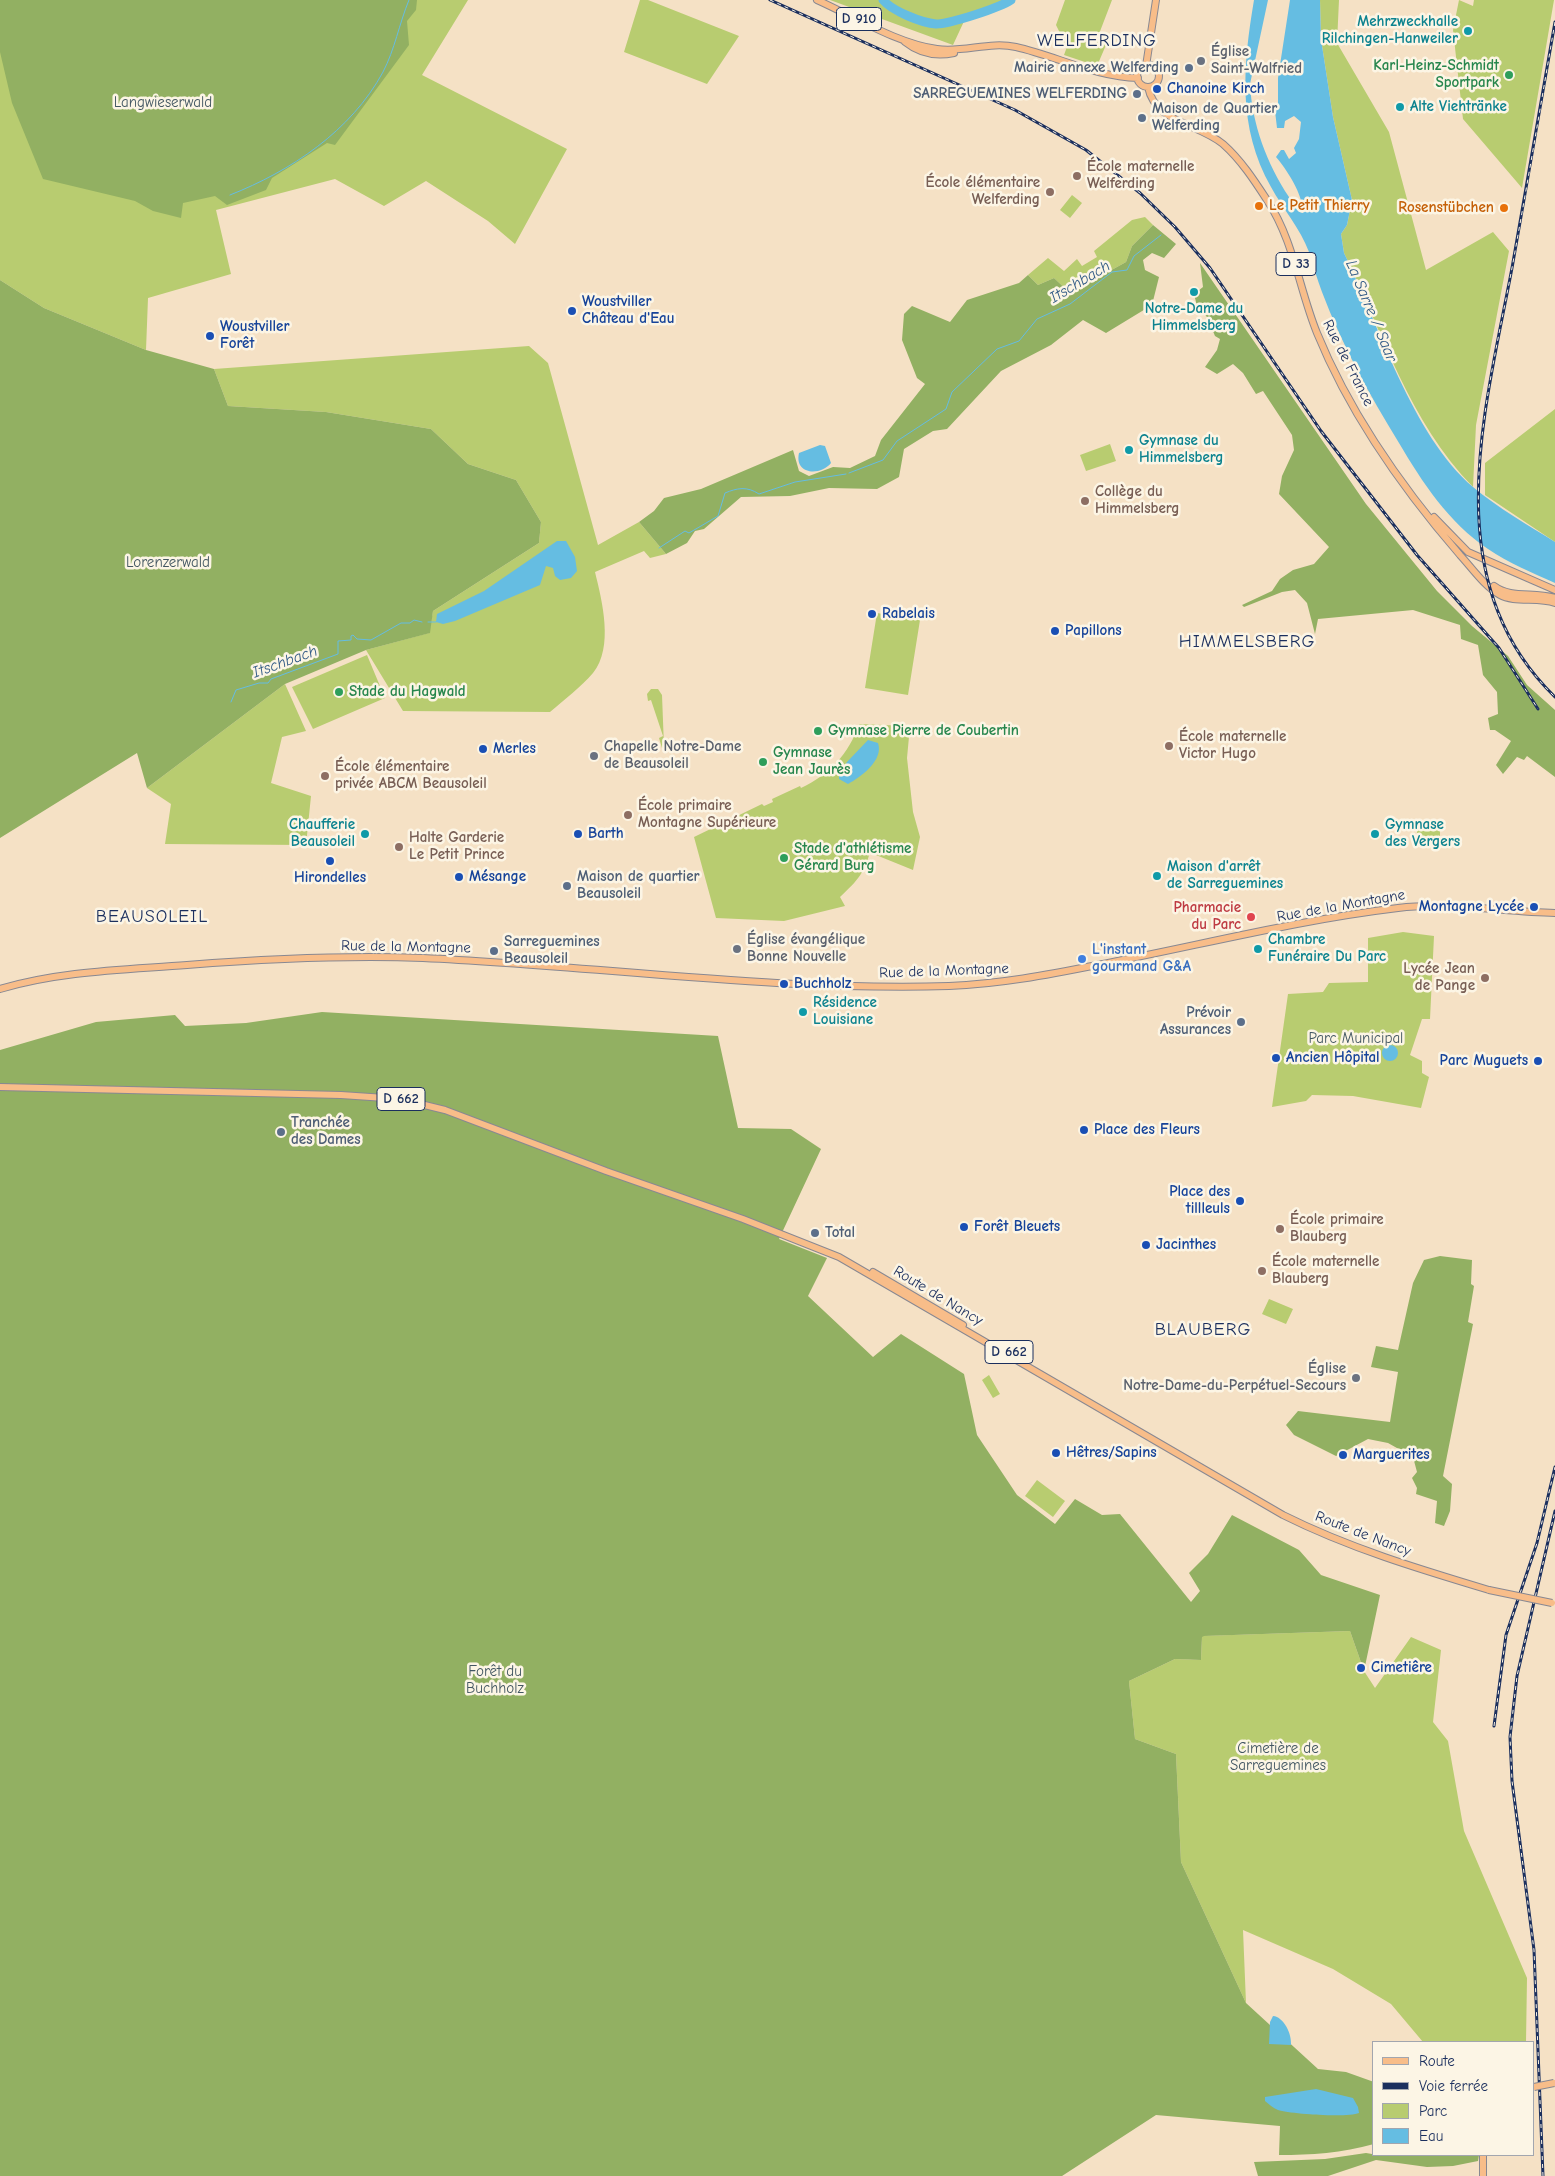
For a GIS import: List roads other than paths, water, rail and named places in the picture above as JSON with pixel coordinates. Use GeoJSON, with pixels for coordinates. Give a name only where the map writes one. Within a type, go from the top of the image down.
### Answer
{"type":"FeatureCollection","features":[{"type":"Feature","properties":{"kind":"main road","name":"D 910"},"geometry":{"type":"LineString","coordinates":[[817,0],[900,38],[917,51],[935,56],[953,53],[966,48],[1006,45],[1094,71],[1138,78]]}},
{"type":"Feature","properties":{"kind":"main road"},"geometry":{"type":"LineString","coordinates":[[1146,66],[1156,0]]}},
{"type":"Feature","properties":{"kind":"main road"},"geometry":{"type":"LineString","coordinates":[[1146,66],[1155,68],[1159,78],[1154,85],[1148,87],[1141,85],[1138,78],[1140,70],[1146,66]]}},
{"type":"Feature","properties":{"kind":"main road","name":"Rue de France"},"geometry":{"type":"LineString","coordinates":[[1148,87],[1150,99],[1159,110],[1204,132],[1222,144],[1241,162],[1268,200],[1289,239],[1311,316],[1347,394],[1400,479],[1443,535],[1486,583],[1503,597],[1555,603]]}},
{"type":"Feature","properties":{"kind":"main road","name":"D 33"},"geometry":{"type":"LineString","coordinates":[[1400,479],[1455,541],[1480,559],[1516,572],[1555,590]]}},
{"type":"Feature","properties":{"kind":"main road"},"geometry":{"type":"LineString","coordinates":[[1455,541],[1486,579],[1499,590],[1509,594],[1539,594],[1555,598]]}},
{"type":"Feature","properties":{"kind":"main road","name":"Rue de la Montagne"},"geometry":{"type":"LineString","coordinates":[[0,989],[35,978],[72,973],[243,961],[388,958],[475,961],[690,977],[870,986],[949,986],[1009,982],[1318,921],[1403,907],[1463,907],[1555,913]]}},
{"type":"Feature","properties":{"kind":"main road","name":"Route de Nancy"},"geometry":{"type":"LineString","coordinates":[[0,1087],[400,1099],[445,1110],[778,1232],[839,1258],[1313,1530],[1364,1550],[1489,1590],[1554,1604]]}},
{"type":"Feature","properties":{"kind":"main road"},"geometry":{"type":"LineString","coordinates":[[1535,2087],[1554,2083]]}},
{"type":"Feature","properties":{"kind":"main road"},"geometry":{"type":"LineString","coordinates":[[1483,2156],[1483,2176]]}},
{"type":"Feature","properties":{"kind":"water"},"geometry":{"type":"Polygon","coordinates":[[[1254,0],[1268,0],[1250,84],[1251,99],[1257,129],[1274,171],[1293,204],[1303,213],[1297,190],[1276,157],[1281,150],[1284,150],[1289,159],[1296,153],[1294,148],[1299,139],[1301,122],[1294,116],[1285,121],[1284,128],[1277,128],[1275,111],[1278,104],[1278,78],[1290,0],[1320,0],[1321,39],[1333,117],[1352,200],[1347,225],[1341,234],[1344,253],[1399,378],[1432,439],[1451,465],[1473,487],[1503,509],[1555,542],[1555,583],[1496,554],[1474,539],[1461,527],[1427,487],[1377,406],[1357,369],[1330,312],[1305,243],[1271,187],[1252,142],[1248,119],[1246,72],[1247,48],[1254,0]]]}},
{"type":"Feature","properties":{"kind":"water"},"geometry":{"type":"Polygon","coordinates":[[[820,445],[825,446],[831,463],[821,470],[815,471],[809,471],[800,466],[799,453],[820,445]]]}},
{"type":"Feature","properties":{"kind":"water"},"geometry":{"type":"Polygon","coordinates":[[[557,541],[566,541],[575,557],[577,571],[571,578],[560,580],[555,576],[553,568],[546,566],[540,585],[455,621],[443,624],[436,622],[437,614],[484,591],[557,541]]]}},
{"type":"Feature","properties":{"kind":"water"},"geometry":{"type":"Polygon","coordinates":[[[868,740],[878,743],[878,756],[875,762],[859,777],[848,784],[839,779],[839,774],[847,762],[868,740]]]}},
{"type":"Feature","properties":{"kind":"water"},"geometry":{"type":"Polygon","coordinates":[[[1387,1045],[1393,1045],[1398,1050],[1396,1059],[1387,1061],[1382,1056],[1382,1050],[1387,1045]]]}},
{"type":"Feature","properties":{"kind":"water"},"geometry":{"type":"Polygon","coordinates":[[[1273,2016],[1281,2019],[1284,2023],[1290,2036],[1291,2045],[1269,2044],[1270,2022],[1273,2016]]]}},
{"type":"Feature","properties":{"kind":"water"},"geometry":{"type":"Polygon","coordinates":[[[1316,2089],[1353,2098],[1359,2113],[1319,2115],[1294,2113],[1278,2110],[1265,2101],[1265,2097],[1316,2089]]]}},
{"type":"Feature","properties":{"kind":"waterway"},"geometry":{"type":"LineString","coordinates":[[230,195],[275,174],[297,161],[337,131],[354,113],[370,93],[383,72],[409,0]]}},
{"type":"Feature","properties":{"kind":"waterway"},"geometry":{"type":"LineString","coordinates":[[883,0],[908,16],[936,24],[974,15],[1011,0]]}},
{"type":"Feature","properties":{"kind":"waterway","name":"Itschbach"},"geometry":{"type":"LineString","coordinates":[[849,473],[883,460],[897,441],[946,409],[952,392],[997,349],[1019,341],[1037,319],[1070,304],[1112,272],[1127,270],[1134,256],[1161,235]]}},
{"type":"Feature","properties":{"kind":"waterway","name":"Itschbach"},"geometry":{"type":"LineString","coordinates":[[659,548],[685,531],[689,533],[718,516],[725,493],[742,489],[759,494],[795,482],[846,474]]}},
{"type":"Feature","properties":{"kind":"waterway","name":"Itschbach"},"geometry":{"type":"LineString","coordinates":[[231,702],[236,690],[259,683],[268,683],[271,679],[338,654],[338,641],[351,640],[353,635],[357,639],[371,640],[401,623],[410,623],[414,620],[422,622]]}},
{"type":"Feature","properties":{"kind":"waterway","name":"Itschbach"},"geometry":{"type":"LineString","coordinates":[[428,622],[436,622]]}},
{"type":"Feature","properties":{"kind":"railway"},"geometry":{"type":"LineString","coordinates":[[770,0],[1015,110],[1086,150],[1140,193],[1175,227],[1210,268],[1321,431],[1417,555],[1499,648],[1538,709]]}},
{"type":"Feature","properties":{"kind":"railway"},"geometry":{"type":"LineString","coordinates":[[1555,22],[1518,237],[1490,379],[1482,436],[1478,492],[1482,548],[1494,601],[1518,651],[1555,697]]}},
{"type":"Feature","properties":{"kind":"railway"},"geometry":{"type":"LineString","coordinates":[[1494,1726],[1506,1635],[1537,1543],[1555,1467]]}},
{"type":"Feature","properties":{"kind":"railway"},"geometry":{"type":"LineString","coordinates":[[1543,2176],[1534,1950],[1512,1781],[1510,1737],[1517,1676],[1555,1511]]}},
{"type":"Feature","properties":{"kind":"place","name":"Mehrzweckhalle Rilchingen-Hanweiler"},"geometry":{"type":"Point","coordinates":[1468,31]}},
{"type":"Feature","properties":{"kind":"place","name":"Église Saint-Walfried"},"geometry":{"type":"Point","coordinates":[1201,61]}},
{"type":"Feature","properties":{"kind":"place","name":"Mairie annexe Welferding"},"geometry":{"type":"Point","coordinates":[1189,68]}},
{"type":"Feature","properties":{"kind":"place","name":"Karl-Heinz-Schmidt Sportpark"},"geometry":{"type":"Point","coordinates":[1509,75]}},
{"type":"Feature","properties":{"kind":"place","name":"Chanoine Kirch"},"geometry":{"type":"Point","coordinates":[1157,89]}},
{"type":"Feature","properties":{"kind":"place","name":"SARREGUEMINES WELFERDING"},"geometry":{"type":"Point","coordinates":[1137,94]}},
{"type":"Feature","properties":{"kind":"place","name":"Alte Viehtränke"},"geometry":{"type":"Point","coordinates":[1400,107]}},
{"type":"Feature","properties":{"kind":"place","name":"Maison de Quartier Welferding"},"geometry":{"type":"Point","coordinates":[1142,118]}},
{"type":"Feature","properties":{"kind":"place","name":"École maternelle Welferding"},"geometry":{"type":"Point","coordinates":[1077,176]}},
{"type":"Feature","properties":{"kind":"place","name":"École élémentaire Welferding"},"geometry":{"type":"Point","coordinates":[1050,192]}},
{"type":"Feature","properties":{"kind":"place","name":"Le Petit Thierry"},"geometry":{"type":"Point","coordinates":[1259,206]}},
{"type":"Feature","properties":{"kind":"place","name":"Rosenstübchen"},"geometry":{"type":"Point","coordinates":[1504,208]}},
{"type":"Feature","properties":{"kind":"place","name":"Notre-Dame du Himmelsberg"},"geometry":{"type":"Point","coordinates":[1194,292]}},
{"type":"Feature","properties":{"kind":"place","name":"Woustviller Château d'Eau"},"geometry":{"type":"Point","coordinates":[572,311]}},
{"type":"Feature","properties":{"kind":"place","name":"Woustviller Forêt"},"geometry":{"type":"Point","coordinates":[210,336]}},
{"type":"Feature","properties":{"kind":"place","name":"Gymnase du Himmelsberg"},"geometry":{"type":"Point","coordinates":[1129,450]}},
{"type":"Feature","properties":{"kind":"place","name":"Collège du Himmelsberg"},"geometry":{"type":"Point","coordinates":[1085,501]}},
{"type":"Feature","properties":{"kind":"place","name":"Rabelais"},"geometry":{"type":"Point","coordinates":[872,614]}},
{"type":"Feature","properties":{"kind":"place","name":"Papillons"},"geometry":{"type":"Point","coordinates":[1055,631]}},
{"type":"Feature","properties":{"kind":"place","name":"Stade du Hagwald"},"geometry":{"type":"Point","coordinates":[339,692]}},
{"type":"Feature","properties":{"kind":"place","name":"Gymnase Pierre de Coubertin"},"geometry":{"type":"Point","coordinates":[818,731]}},
{"type":"Feature","properties":{"kind":"place","name":"École maternelle Victor Hugo"},"geometry":{"type":"Point","coordinates":[1169,746]}},
{"type":"Feature","properties":{"kind":"place","name":"Merles"},"geometry":{"type":"Point","coordinates":[483,749]}},
{"type":"Feature","properties":{"kind":"place","name":"Chapelle Notre-Dame de Beausoleil"},"geometry":{"type":"Point","coordinates":[594,756]}},
{"type":"Feature","properties":{"kind":"place","name":"Gymnase Jean Jaurès"},"geometry":{"type":"Point","coordinates":[763,762]}},
{"type":"Feature","properties":{"kind":"place","name":"École élémentaire privée ABCM Beausoleil"},"geometry":{"type":"Point","coordinates":[325,776]}},
{"type":"Feature","properties":{"kind":"place","name":"École primaire Montagne Supérieure"},"geometry":{"type":"Point","coordinates":[628,815]}},
{"type":"Feature","properties":{"kind":"place","name":"Chaufferie Beausoleil"},"geometry":{"type":"Point","coordinates":[365,834]}},
{"type":"Feature","properties":{"kind":"place","name":"Barth"},"geometry":{"type":"Point","coordinates":[578,834]}},
{"type":"Feature","properties":{"kind":"place","name":"Gymnase des Vergers"},"geometry":{"type":"Point","coordinates":[1375,834]}},
{"type":"Feature","properties":{"kind":"place","name":"Halte Garderie Le Petit Prince"},"geometry":{"type":"Point","coordinates":[399,847]}},
{"type":"Feature","properties":{"kind":"place","name":"Stade d'athlétisme Gérard Burg"},"geometry":{"type":"Point","coordinates":[784,858]}},
{"type":"Feature","properties":{"kind":"place","name":"Hirondelles"},"geometry":{"type":"Point","coordinates":[330,861]}},
{"type":"Feature","properties":{"kind":"place","name":"Maison d'arrêt de Sarreguemines"},"geometry":{"type":"Point","coordinates":[1157,876]}},
{"type":"Feature","properties":{"kind":"place","name":"Mésange"},"geometry":{"type":"Point","coordinates":[459,877]}},
{"type":"Feature","properties":{"kind":"place","name":"Maison de quartier Beausoleil"},"geometry":{"type":"Point","coordinates":[567,886]}},
{"type":"Feature","properties":{"kind":"place","name":"Montagne Lycée"},"geometry":{"type":"Point","coordinates":[1534,907]}},
{"type":"Feature","properties":{"kind":"place","name":"Pharmacie du Parc"},"geometry":{"type":"Point","coordinates":[1251,917]}},
{"type":"Feature","properties":{"kind":"place","name":"Église évangélique Bonne Nouvelle"},"geometry":{"type":"Point","coordinates":[737,949]}},
{"type":"Feature","properties":{"kind":"place","name":"Chambre Funéraire Du Parc"},"geometry":{"type":"Point","coordinates":[1258,949]}},
{"type":"Feature","properties":{"kind":"place","name":"Sarreguemines Beausoleil"},"geometry":{"type":"Point","coordinates":[494,951]}},
{"type":"Feature","properties":{"kind":"place","name":"L'instant gourmand G&A"},"geometry":{"type":"Point","coordinates":[1082,959]}},
{"type":"Feature","properties":{"kind":"place","name":"Lycée Jean de Pange"},"geometry":{"type":"Point","coordinates":[1485,978]}},
{"type":"Feature","properties":{"kind":"place","name":"Buchholz"},"geometry":{"type":"Point","coordinates":[784,984]}},
{"type":"Feature","properties":{"kind":"place","name":"Résidence Louisiane"},"geometry":{"type":"Point","coordinates":[803,1012]}},
{"type":"Feature","properties":{"kind":"place","name":"Prévoir Assurances"},"geometry":{"type":"Point","coordinates":[1241,1022]}},
{"type":"Feature","properties":{"kind":"place","name":"Ancien Hôpital"},"geometry":{"type":"Point","coordinates":[1276,1058]}},
{"type":"Feature","properties":{"kind":"place","name":"Parc Muguets"},"geometry":{"type":"Point","coordinates":[1538,1061]}},
{"type":"Feature","properties":{"kind":"place","name":"Place des Fleurs"},"geometry":{"type":"Point","coordinates":[1084,1130]}},
{"type":"Feature","properties":{"kind":"place","name":"Tranchée des Dames"},"geometry":{"type":"Point","coordinates":[281,1132]}},
{"type":"Feature","properties":{"kind":"place","name":"Place des tillleuls"},"geometry":{"type":"Point","coordinates":[1240,1201]}},
{"type":"Feature","properties":{"kind":"place","name":"Forêt Bleuets"},"geometry":{"type":"Point","coordinates":[964,1227]}},
{"type":"Feature","properties":{"kind":"place","name":"École primaire Blauberg"},"geometry":{"type":"Point","coordinates":[1280,1229]}},
{"type":"Feature","properties":{"kind":"place","name":"Total"},"geometry":{"type":"Point","coordinates":[815,1233]}},
{"type":"Feature","properties":{"kind":"place","name":"Jacinthes"},"geometry":{"type":"Point","coordinates":[1146,1245]}},
{"type":"Feature","properties":{"kind":"place","name":"École maternelle Blauberg"},"geometry":{"type":"Point","coordinates":[1262,1271]}},
{"type":"Feature","properties":{"kind":"place","name":"Église Notre-Dame-du-Perpétuel-Secours"},"geometry":{"type":"Point","coordinates":[1356,1378]}},
{"type":"Feature","properties":{"kind":"place","name":"Hêtres/Sapins"},"geometry":{"type":"Point","coordinates":[1056,1453]}},
{"type":"Feature","properties":{"kind":"place","name":"Marguerites"},"geometry":{"type":"Point","coordinates":[1343,1455]}},
{"type":"Feature","properties":{"kind":"place","name":"Cimetiêre"},"geometry":{"type":"Point","coordinates":[1361,1668]}},
{"type":"Feature","properties":{"kind":"district","name":"WELFERDING"},"geometry":{"type":"Point","coordinates":[1097,41]}},
{"type":"Feature","properties":{"kind":"district","name":"HIMMELSBERG"},"geometry":{"type":"Point","coordinates":[1247,642]}},
{"type":"Feature","properties":{"kind":"district","name":"BEAUSOLEIL"},"geometry":{"type":"Point","coordinates":[152,917]}},
{"type":"Feature","properties":{"kind":"district","name":"BLAUBERG"},"geometry":{"type":"Point","coordinates":[1203,1330]}},
{"type":"Feature","properties":{"kind":"park label","name":"Langwieserwald"},"geometry":{"type":"Point","coordinates":[163,103]}},
{"type":"Feature","properties":{"kind":"park label","name":"Lorenzerwald"},"geometry":{"type":"Point","coordinates":[168,563]}},
{"type":"Feature","properties":{"kind":"park label","name":"Parc Municipal"},"geometry":{"type":"Point","coordinates":[1356,1039]}},
{"type":"Feature","properties":{"kind":"park label","name":"Forêt du Buchholz"},"geometry":{"type":"Point","coordinates":[495,1680]}},
{"type":"Feature","properties":{"kind":"park label","name":"Cimetière de Sarreguemines"},"geometry":{"type":"Point","coordinates":[1278,1758]}},
{"type":"Feature","properties":{"kind":"water label","name":"La Sarre / Saar"},"geometry":{"type":"Point","coordinates":[1371,311]}}]}
